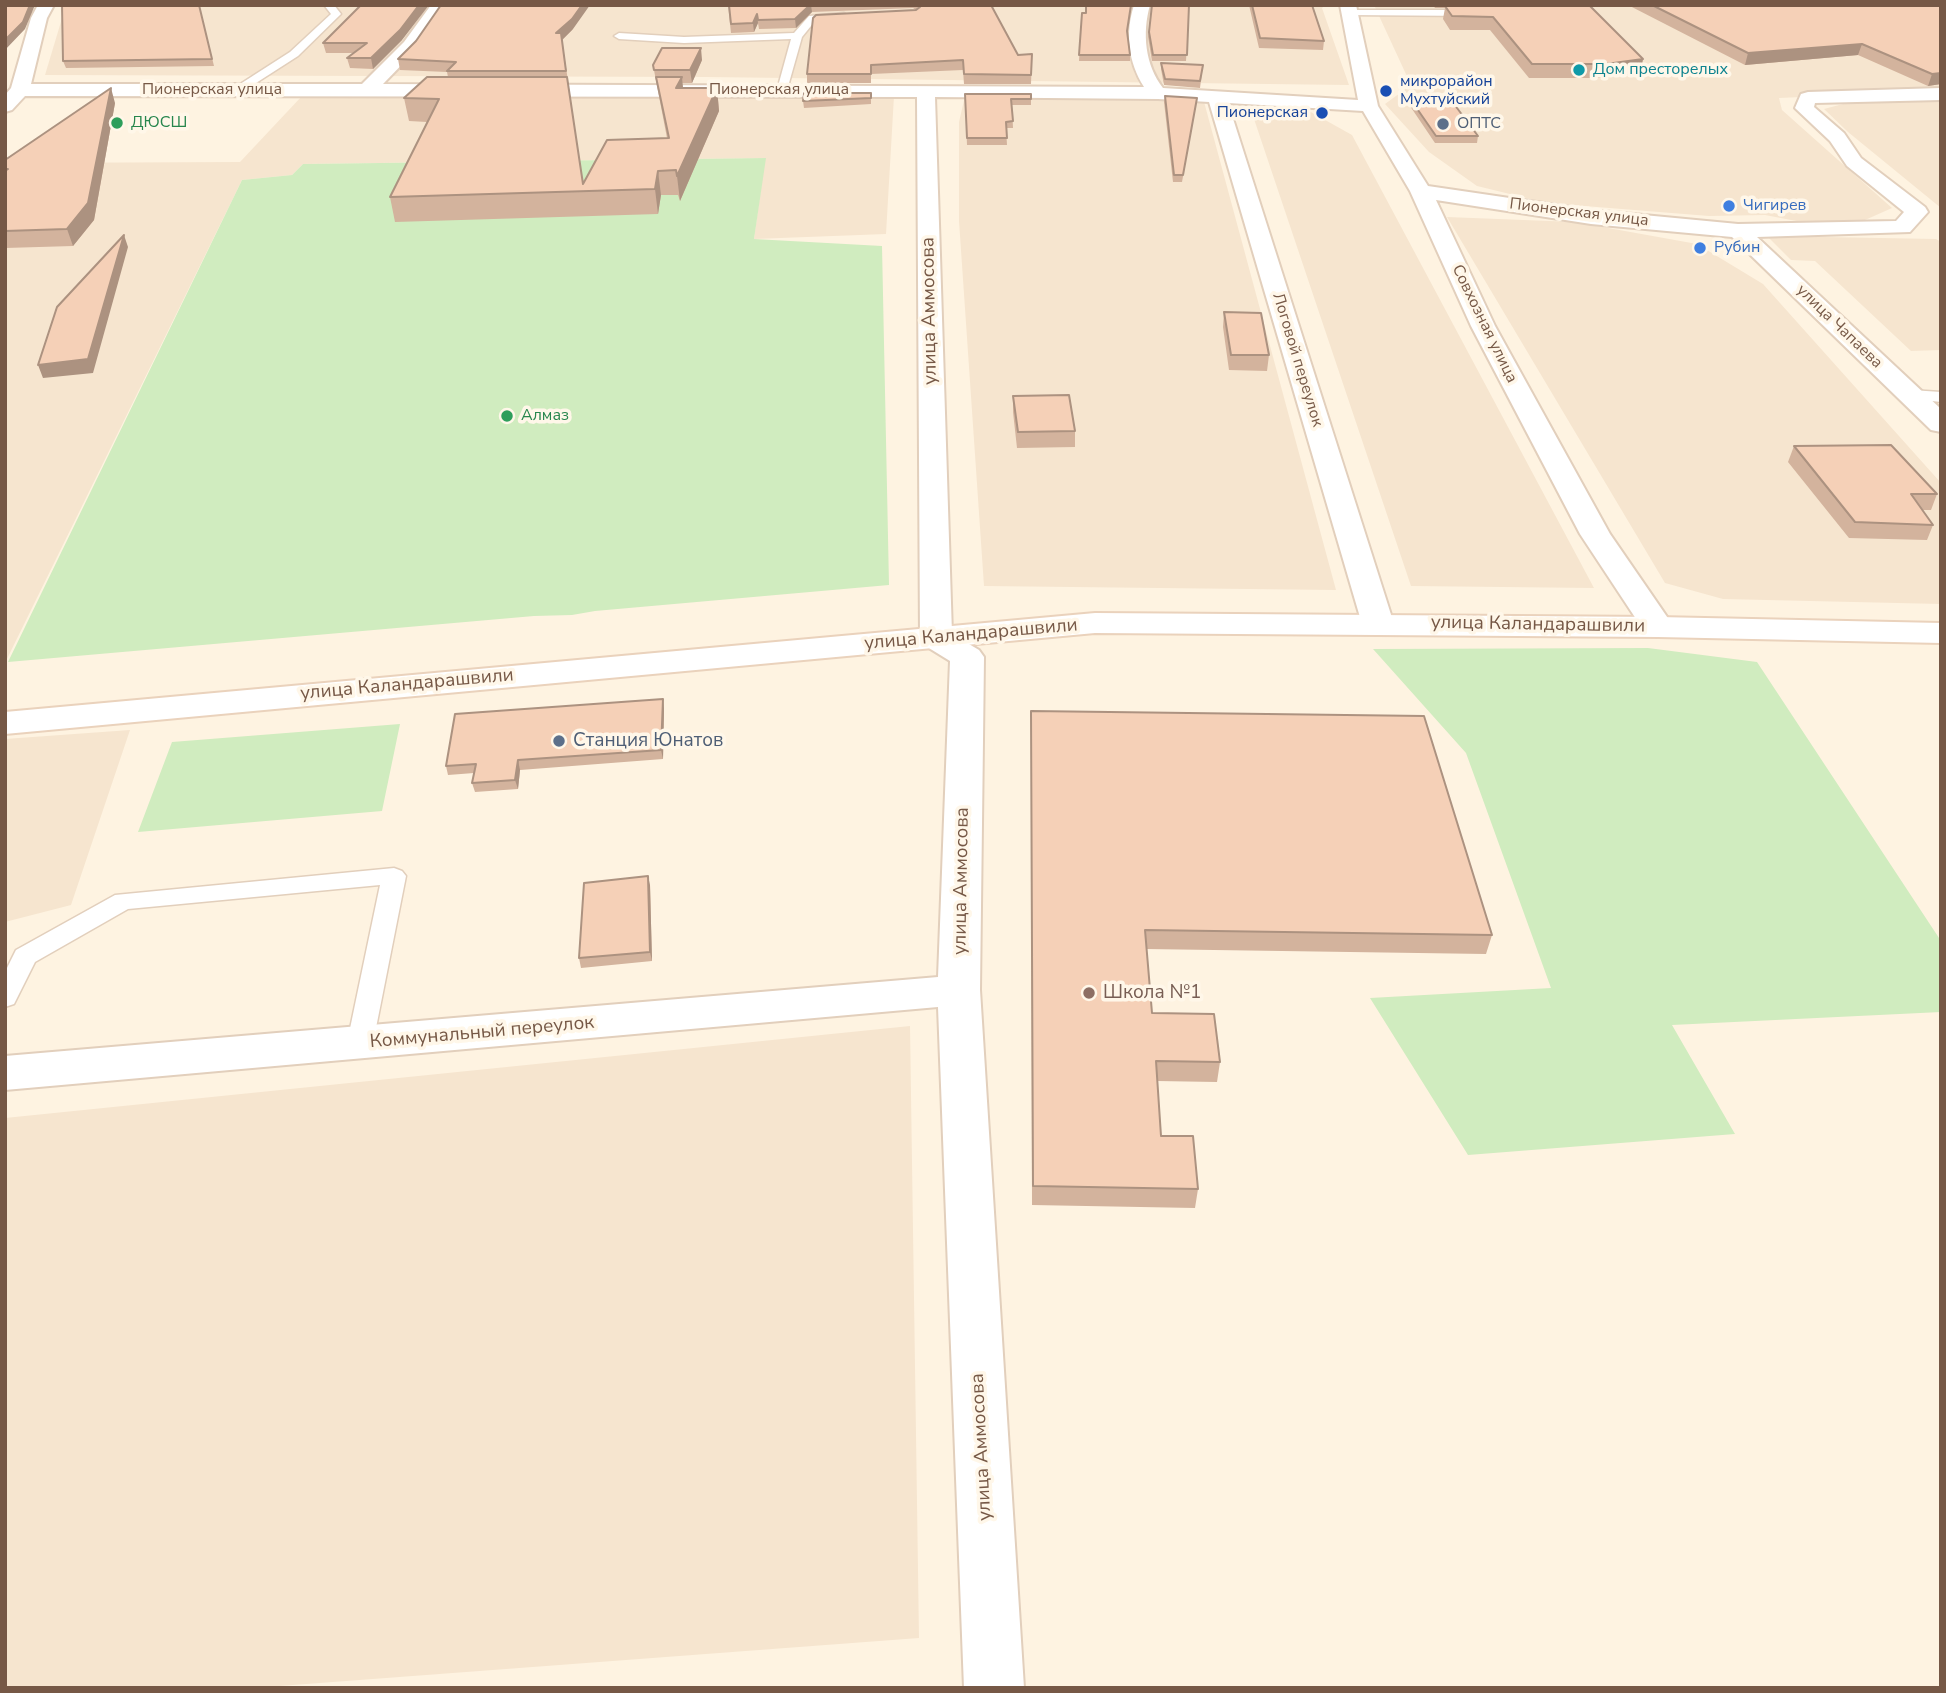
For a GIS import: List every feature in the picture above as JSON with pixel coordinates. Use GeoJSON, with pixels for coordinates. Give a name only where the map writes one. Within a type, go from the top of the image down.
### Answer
{"type":"FeatureCollection","features":[{"type":"Feature","properties":{"kind":"street"},"geometry":{"type":"LineString","coordinates":[[367,90],[410,46],[439,5]]}},
{"type":"Feature","properties":{"kind":"street"},"geometry":{"type":"LineString","coordinates":[[1142,5],[1138,16],[1140,63],[1149,84],[1158,93]]}},
{"type":"Feature","properties":{"kind":"street","name":"Совхозная улица"},"geometry":{"type":"LineString","coordinates":[[1349,9],[1369,106],[1421,191],[1483,327],[1595,534],[1658,626]]}},
{"type":"Feature","properties":{"kind":"street"},"geometry":{"type":"LineString","coordinates":[[16,19],[42,12]]}},
{"type":"Feature","properties":{"kind":"street"},"geometry":{"type":"LineString","coordinates":[[5,107],[20,90],[42,12]]}},
{"type":"Feature","properties":{"kind":"street","name":"Пионерская улица"},"geometry":{"type":"LineString","coordinates":[[20,90],[1158,93],[1369,106]]}},
{"type":"Feature","properties":{"kind":"street","name":"улица Аммосова"},"geometry":{"type":"LineString","coordinates":[[926,91],[936,638],[967,657],[959,990],[994,1688]]}},
{"type":"Feature","properties":{"kind":"street","name":"Пионерская улица"},"geometry":{"type":"LineString","coordinates":[[1421,191],[1591,217],[1738,230],[1902,227],[1917,212],[1854,162],[1837,137],[1804,108],[1808,98],[1941,94]]}},
{"type":"Feature","properties":{"kind":"street","name":"Логовой переулок"},"geometry":{"type":"LineString","coordinates":[[1217,97],[1378,624]]}},
{"type":"Feature","properties":{"kind":"street","name":"улица Чапаева"},"geometry":{"type":"LineString","coordinates":[[1738,230],[1941,424]]}},
{"type":"Feature","properties":{"kind":"street","name":"улица Каландарашвили"},"geometry":{"type":"LineString","coordinates":[[5,723],[1095,624],[1658,626],[1941,633]]}},
{"type":"Feature","properties":{"kind":"street","name":"Коммунальный переулок"},"geometry":{"type":"LineString","coordinates":[[5,1073],[959,990]]}},
{"type":"Feature","properties":{"kind":"lane"},"geometry":{"type":"LineString","coordinates":[[238,90],[294,54],[336,14],[329,5]]}},
{"type":"Feature","properties":{"kind":"lane"},"geometry":{"type":"LineString","coordinates":[[1349,9],[1484,13]]}},
{"type":"Feature","properties":{"kind":"lane"},"geometry":{"type":"LineString","coordinates":[[782,90],[797,36],[812,18],[850,16]]}},
{"type":"Feature","properties":{"kind":"lane"},"geometry":{"type":"LineString","coordinates":[[619,36],[684,40],[797,36]]}},
{"type":"Feature","properties":{"kind":"lane"},"geometry":{"type":"LineString","coordinates":[[1911,396],[1941,397]]}},
{"type":"Feature","properties":{"kind":"lane"},"geometry":{"type":"LineString","coordinates":[[5,998],[24,956],[123,901],[394,876],[360,1043]]}},
{"type":"Feature","properties":{"kind":"shaded area"},"geometry":{"type":"Polygon","coordinates":[[[66,5],[1326,5],[1322,8],[1349,85],[706,77],[45,75],[66,5]]]}},
{"type":"Feature","properties":{"kind":"shaded area"},"geometry":{"type":"Polygon","coordinates":[[[1374,5],[1941,5],[1941,91],[1779,98],[1782,110],[1892,208],[1865,220],[1807,223],[1765,215],[1709,216],[1547,203],[1477,186],[1429,152],[1385,104],[1411,85],[1374,5]]]}},
{"type":"Feature","properties":{"kind":"shaded area"},"geometry":{"type":"Polygon","coordinates":[[[302,96],[894,96],[886,234],[754,239],[765,158],[303,164],[292,175],[242,180],[5,663],[5,163],[240,162],[302,96]]]}},
{"type":"Feature","properties":{"kind":"shaded area"},"geometry":{"type":"Polygon","coordinates":[[[965,96],[1203,98],[1336,590],[984,586],[959,221],[959,122],[965,96]]]}},
{"type":"Feature","properties":{"kind":"shaded area"},"geometry":{"type":"Polygon","coordinates":[[[1941,98],[1941,208],[1824,109],[1843,104],[1941,98]]]}},
{"type":"Feature","properties":{"kind":"shaded area"},"geometry":{"type":"Polygon","coordinates":[[[1251,110],[1309,111],[1352,135],[1594,588],[1411,586],[1251,110]]]}},
{"type":"Feature","properties":{"kind":"shaded area"},"geometry":{"type":"Polygon","coordinates":[[[1447,217],[1575,222],[1697,244],[1763,284],[1941,483],[1941,604],[1723,599],[1665,583],[1447,217]]]}},
{"type":"Feature","properties":{"kind":"shaded area"},"geometry":{"type":"Polygon","coordinates":[[[1767,236],[1936,239],[1941,242],[1941,350],[1911,351],[1815,261],[1791,260],[1767,236]]]}},
{"type":"Feature","properties":{"kind":"shaded area"},"geometry":{"type":"Polygon","coordinates":[[[130,730],[71,905],[5,922],[5,739],[130,730]]]}},
{"type":"Feature","properties":{"kind":"shaded area"},"geometry":{"type":"Polygon","coordinates":[[[910,1026],[919,1638],[253,1688],[5,1688],[5,1118],[910,1026]]]}},
{"type":"Feature","properties":{"kind":"green space","name":"Алмаз"},"geometry":{"type":"Polygon","coordinates":[[[766,158],[754,239],[882,246],[889,585],[572,615],[534,616],[8,662],[242,180],[292,175],[303,164],[766,158]]]}},
{"type":"Feature","properties":{"kind":"green space"},"geometry":{"type":"Polygon","coordinates":[[[1648,648],[1757,662],[1941,941],[1941,1012],[1672,1025],[1735,1134],[1468,1155],[1370,998],[1551,988],[1466,753],[1373,649],[1648,648]]]}},
{"type":"Feature","properties":{"kind":"green space"},"geometry":{"type":"Polygon","coordinates":[[[400,724],[382,811],[138,832],[172,742],[400,724]]]}},
{"type":"Feature","properties":{"kind":"building"},"geometry":{"type":"Polygon","coordinates":[[[5,5],[30,5],[23,22],[5,40],[5,5]]]}},
{"type":"Feature","properties":{"kind":"building"},"geometry":{"type":"Polygon","coordinates":[[[62,5],[199,5],[212,59],[63,61],[62,5]]]}},
{"type":"Feature","properties":{"kind":"building"},"geometry":{"type":"Polygon","coordinates":[[[361,5],[419,5],[400,30],[371,58],[347,58],[367,43],[323,43],[361,5]]]}},
{"type":"Feature","properties":{"kind":"building"},"geometry":{"type":"Polygon","coordinates":[[[441,5],[582,5],[572,19],[556,33],[561,33],[566,71],[447,71],[456,62],[398,59],[416,41],[441,5]]]}},
{"type":"Feature","properties":{"kind":"building"},"geometry":{"type":"Polygon","coordinates":[[[729,5],[810,5],[795,19],[758,20],[757,14],[753,23],[731,24],[729,5]]]}},
{"type":"Feature","properties":{"kind":"building"},"geometry":{"type":"Polygon","coordinates":[[[919,5],[991,5],[1018,55],[1032,54],[1031,75],[964,74],[963,60],[871,65],[871,74],[807,74],[813,18],[816,15],[916,10],[919,5]]]}},
{"type":"Feature","properties":{"kind":"building"},"geometry":{"type":"Polygon","coordinates":[[[1086,5],[1131,5],[1127,31],[1130,55],[1079,55],[1082,13],[1086,13],[1086,5]]]}},
{"type":"Feature","properties":{"kind":"building"},"geometry":{"type":"Polygon","coordinates":[[[1152,5],[1189,5],[1187,55],[1153,55],[1149,32],[1152,5]]]}},
{"type":"Feature","properties":{"kind":"building"},"geometry":{"type":"Polygon","coordinates":[[[1252,5],[1312,5],[1324,41],[1260,38],[1252,5]]]}},
{"type":"Feature","properties":{"kind":"building"},"geometry":{"type":"Polygon","coordinates":[[[1589,5],[1643,59],[1606,64],[1532,64],[1493,17],[1452,16],[1445,6],[1589,5]]]}},
{"type":"Feature","properties":{"kind":"building"},"geometry":{"type":"Polygon","coordinates":[[[1652,5],[1941,5],[1941,73],[1932,74],[1862,44],[1748,53],[1652,5]]]}},
{"type":"Feature","properties":{"kind":"building"},"geometry":{"type":"Polygon","coordinates":[[[662,48],[701,48],[690,70],[654,70],[653,65],[662,48]]]}},
{"type":"Feature","properties":{"kind":"building"},"geometry":{"type":"Polygon","coordinates":[[[1161,63],[1203,65],[1200,81],[1165,79],[1161,63]]]}},
{"type":"Feature","properties":{"kind":"building"},"geometry":{"type":"Polygon","coordinates":[[[427,77],[567,77],[583,184],[607,140],[669,138],[656,77],[682,77],[676,88],[717,88],[677,176],[676,170],[658,171],[655,189],[390,197],[439,99],[404,98],[427,77]]]}},
{"type":"Feature","properties":{"kind":"building"},"geometry":{"type":"Polygon","coordinates":[[[111,88],[88,203],[67,229],[5,231],[5,171],[8,169],[5,169],[5,160],[111,88]]]}},
{"type":"Feature","properties":{"kind":"building"},"geometry":{"type":"Polygon","coordinates":[[[804,93],[871,93],[871,98],[803,101],[804,93]]]}},
{"type":"Feature","properties":{"kind":"building"},"geometry":{"type":"Polygon","coordinates":[[[965,94],[1031,94],[1031,99],[1011,99],[1013,121],[1006,122],[1007,138],[967,138],[965,94]]]}},
{"type":"Feature","properties":{"kind":"building"},"geometry":{"type":"Polygon","coordinates":[[[1165,96],[1197,98],[1183,175],[1174,175],[1165,96]]]}},
{"type":"Feature","properties":{"kind":"building","name":"ОПТС"},"geometry":{"type":"Polygon","coordinates":[[[1411,100],[1451,100],[1478,136],[1436,136],[1411,100]]]}},
{"type":"Feature","properties":{"kind":"building"},"geometry":{"type":"Polygon","coordinates":[[[124,235],[88,359],[38,365],[57,307],[124,235]]]}},
{"type":"Feature","properties":{"kind":"building"},"geometry":{"type":"Polygon","coordinates":[[[1224,312],[1261,313],[1269,355],[1231,355],[1224,312]]]}},
{"type":"Feature","properties":{"kind":"building"},"geometry":{"type":"Polygon","coordinates":[[[1069,395],[1075,431],[1018,432],[1013,396],[1069,395]]]}},
{"type":"Feature","properties":{"kind":"building"},"geometry":{"type":"Polygon","coordinates":[[[1891,445],[1937,494],[1911,494],[1933,525],[1855,522],[1794,446],[1891,445]]]}},
{"type":"Feature","properties":{"kind":"building","name":"Станция Юнатов"},"geometry":{"type":"Polygon","coordinates":[[[663,699],[661,750],[518,760],[515,780],[472,783],[476,764],[446,766],[455,714],[663,699]]]}},
{"type":"Feature","properties":{"kind":"building","name":"Школа №1"},"geometry":{"type":"Polygon","coordinates":[[[1031,711],[1424,716],[1492,935],[1145,930],[1152,1013],[1214,1014],[1220,1062],[1156,1061],[1161,1136],[1193,1136],[1198,1189],[1033,1186],[1031,711]]]}},
{"type":"Feature","properties":{"kind":"building"},"geometry":{"type":"Polygon","coordinates":[[[648,876],[650,952],[579,958],[584,883],[648,876]]]}},
{"type":"Feature","properties":{"kind":"place","name":"Дом престорелых"},"geometry":{"type":"Point","coordinates":[1579,70]}},
{"type":"Feature","properties":{"kind":"place","name":"микрорайон Мухтуйский"},"geometry":{"type":"Point","coordinates":[1386,91]}},
{"type":"Feature","properties":{"kind":"place","name":"Пионерская"},"geometry":{"type":"Point","coordinates":[1322,113]}},
{"type":"Feature","properties":{"kind":"place","name":"ДЮСШ"},"geometry":{"type":"Point","coordinates":[117,123]}},
{"type":"Feature","properties":{"kind":"place","name":"ОПТС"},"geometry":{"type":"Point","coordinates":[1443,124]}},
{"type":"Feature","properties":{"kind":"place","name":"Чигирев"},"geometry":{"type":"Point","coordinates":[1729,206]}},
{"type":"Feature","properties":{"kind":"place","name":"Рубин"},"geometry":{"type":"Point","coordinates":[1700,248]}},
{"type":"Feature","properties":{"kind":"place","name":"Алмаз"},"geometry":{"type":"Point","coordinates":[507,416]}},
{"type":"Feature","properties":{"kind":"place","name":"Станция Юнатов"},"geometry":{"type":"Point","coordinates":[559,741]}},
{"type":"Feature","properties":{"kind":"place","name":"Школа №1"},"geometry":{"type":"Point","coordinates":[1089,993]}}]}
